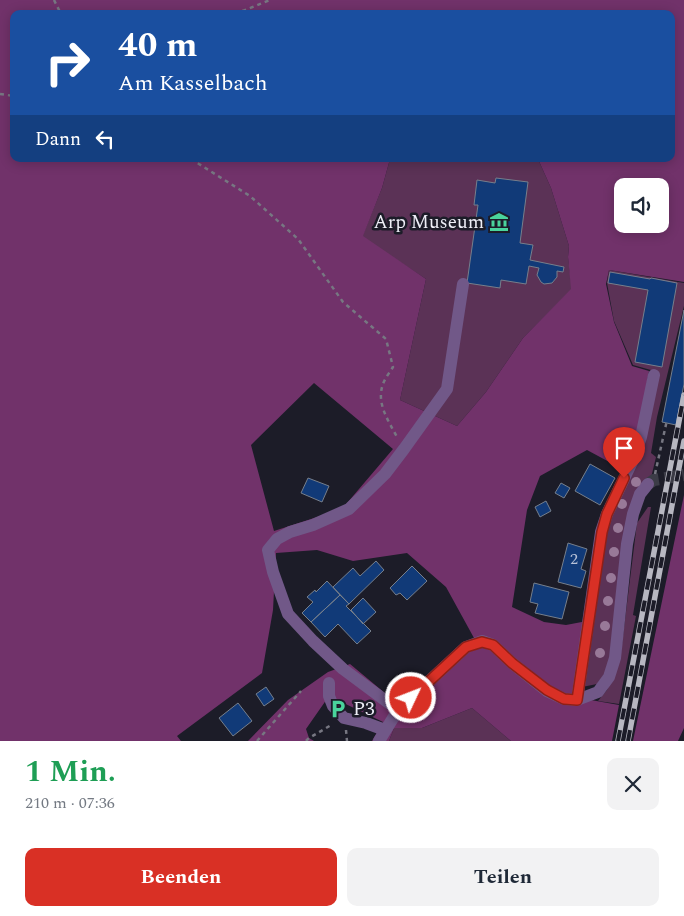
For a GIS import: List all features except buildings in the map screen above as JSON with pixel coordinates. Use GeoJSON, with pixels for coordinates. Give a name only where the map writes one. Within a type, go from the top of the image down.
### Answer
{"type":"FeatureCollection","features":[{"type":"Feature","properties":{"kind":"lane"},"geometry":{"type":"LineString","coordinates":[[398,710],[343,669],[288,614],[273,572],[268,550],[277,538],[290,532],[313,526],[349,509],[385,474],[404,449],[447,389],[463,284]]}},
{"type":"Feature","properties":{"kind":"lane"},"geometry":{"type":"LineString","coordinates":[[577,700],[602,532],[607,514],[633,460],[643,428],[654,376]]}},
{"type":"Feature","properties":{"kind":"lane"},"geometry":{"type":"LineString","coordinates":[[329,683],[329,696],[333,706],[344,718],[366,723],[382,736],[398,710],[466,647],[482,642],[493,645],[512,663],[547,690],[564,699],[577,700],[598,692],[609,677],[615,658],[627,544],[633,514],[640,494],[651,482]]}},
{"type":"Feature","properties":{"kind":"path"},"geometry":{"type":"LineString","coordinates":[[245,10],[270,0]]}},
{"type":"Feature","properties":{"kind":"path"},"geometry":{"type":"LineString","coordinates":[[196,162],[250,196],[298,239],[343,302],[386,339],[393,366],[383,384],[380,399],[386,417],[404,449]]}},
{"type":"Feature","properties":{"kind":"path"},"geometry":{"type":"LineString","coordinates":[[651,482],[667,420]]}},
{"type":"Feature","properties":{"kind":"path"},"geometry":{"type":"LineString","coordinates":[[257,741],[301,691]]}},
{"type":"Feature","properties":{"kind":"path"},"geometry":{"type":"LineString","coordinates":[[306,741],[344,718]]}},
{"type":"Feature","properties":{"kind":"shaded area"},"geometry":{"type":"Polygon","coordinates":[[[0,0],[684,0],[684,282],[609,270],[606,284],[614,322],[632,366],[649,371],[639,426],[626,471],[587,450],[540,476],[527,510],[512,607],[544,622],[566,625],[587,621],[574,697],[619,705],[612,741],[511,741],[472,708],[422,728],[394,728],[389,741],[372,741],[383,722],[329,696],[306,729],[309,738],[314,741],[248,741],[288,700],[328,672],[350,664],[398,704],[474,638],[446,587],[407,553],[353,561],[317,550],[276,553],[273,610],[262,673],[177,736],[181,741],[0,741],[0,0]],[[10,10],[10,162],[389,162],[382,188],[363,236],[426,279],[400,400],[457,426],[486,392],[523,338],[571,289],[568,257],[569,246],[551,188],[539,162],[675,162],[675,10],[10,10]],[[314,383],[251,445],[274,531],[342,509],[393,449],[314,383]]]}},
{"type":"Feature","properties":{"kind":"shaded area"},"geometry":{"type":"Polygon","coordinates":[[[389,162],[539,162],[551,188],[569,246],[568,257],[572,289],[523,338],[486,392],[457,426],[400,400],[426,279],[362,237],[382,188],[389,162]]]}},
{"type":"Feature","properties":{"kind":"shaded area"},"geometry":{"type":"Polygon","coordinates":[[[609,270],[684,283],[684,306],[657,417],[651,453],[656,457],[651,478],[637,489],[611,655],[606,672],[597,684],[582,687],[606,535],[658,372],[633,365],[614,321],[607,283],[609,270]]]}},
{"type":"Feature","properties":{"kind":"shaded area"},"geometry":{"type":"Polygon","coordinates":[[[684,495],[684,728],[678,741],[633,741],[684,495]]]}},
{"type":"Feature","properties":{"kind":"shaded area"},"geometry":{"type":"Polygon","coordinates":[[[648,507],[651,507],[633,615],[636,616],[619,704],[598,701],[607,690],[621,652],[637,523],[648,507]]]}},
{"type":"Feature","properties":{"kind":"shaded area"},"geometry":{"type":"Polygon","coordinates":[[[472,708],[511,741],[389,741],[394,728],[422,728],[472,708]]]}},
{"type":"Feature","properties":{"kind":"tunnel"},"geometry":{"type":"LineString","coordinates":[[648,484],[654,480],[684,475]]}},
{"type":"Feature","properties":{"kind":"railway"},"geometry":{"type":"LineString","coordinates":[[618,741],[684,395]]}},
{"type":"Feature","properties":{"kind":"railway"},"geometry":{"type":"LineString","coordinates":[[628,741],[684,441]]}},
{"type":"Feature","properties":{"kind":"place","name":"Arp Museum"},"geometry":{"type":"Point","coordinates":[499,222]}},
{"type":"Feature","properties":{"kind":"place","name":"P3"},"geometry":{"type":"Point","coordinates":[338,709]}},
{"type":"Feature","properties":{"kind":"route"},"geometry":{"type":"LineString","coordinates":[[411,698],[466,647],[482,642],[493,645],[512,663],[547,690],[564,699],[577,700],[602,532],[607,514],[624,478]]}}]}
